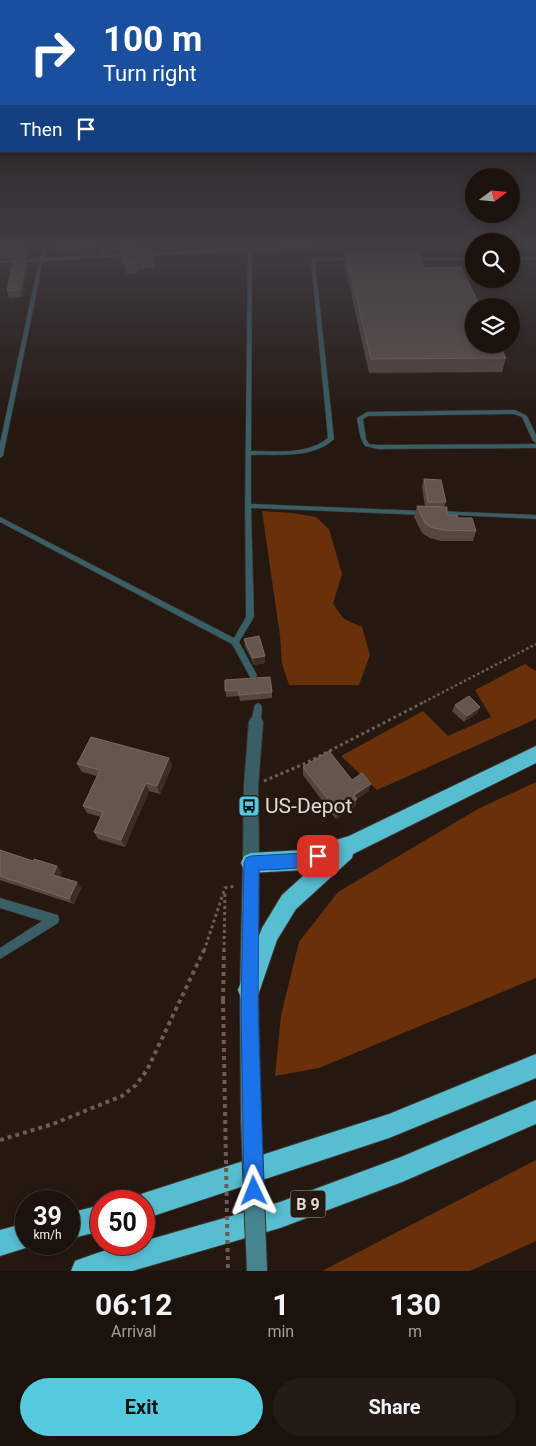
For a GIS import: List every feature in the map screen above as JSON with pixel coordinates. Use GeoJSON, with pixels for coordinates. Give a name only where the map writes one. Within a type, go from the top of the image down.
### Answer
{"type":"FeatureCollection","features":[{"type":"Feature","properties":{"kind":"highway"},"geometry":{"type":"LineString","coordinates":[[251,863],[304,860],[352,846],[536,754]]}},
{"type":"Feature","properties":{"kind":"highway"},"geometry":{"type":"LineString","coordinates":[[250,990],[269,935],[289,902],[352,846]]}},
{"type":"Feature","properties":{"kind":"highway"},"geometry":{"type":"LineString","coordinates":[[155,1203],[389,1126],[536,1066]]}},
{"type":"Feature","properties":{"kind":"highway","name":"B 9"},"geometry":{"type":"LineString","coordinates":[[85,1271],[280,1215],[402,1169],[536,1112]]}},
{"type":"Feature","properties":{"kind":"highway"},"geometry":{"type":"LineString","coordinates":[[0,1243],[15,1239]]}},
{"type":"Feature","properties":{"kind":"main road"},"geometry":{"type":"LineString","coordinates":[[251,863],[251,1120],[257,1271]]}},
{"type":"Feature","properties":{"kind":"street"},"geometry":{"type":"LineString","coordinates":[[251,863],[251,786],[257,714]]}},
{"type":"Feature","properties":{"kind":"lane"},"geometry":{"type":"LineString","coordinates":[[0,456],[33,303]]}},
{"type":"Feature","properties":{"kind":"lane"},"geometry":{"type":"LineString","coordinates":[[235,642],[250,617],[248,506],[250,303]]}},
{"type":"Feature","properties":{"kind":"lane"},"geometry":{"type":"LineString","coordinates":[[250,453],[311,450],[325,446],[331,439],[317,303]]}},
{"type":"Feature","properties":{"kind":"lane"},"geometry":{"type":"LineString","coordinates":[[536,441],[524,416],[515,412],[367,414],[360,418],[363,439],[367,445],[378,448],[536,446]]}},
{"type":"Feature","properties":{"kind":"lane"},"geometry":{"type":"LineString","coordinates":[[248,506],[536,517]]}},
{"type":"Feature","properties":{"kind":"lane"},"geometry":{"type":"LineString","coordinates":[[0,519],[235,642],[253,675]]}},
{"type":"Feature","properties":{"kind":"lane"},"geometry":{"type":"LineString","coordinates":[[0,903],[54,920],[0,954]]}},
{"type":"Feature","properties":{"kind":"path"},"geometry":{"type":"LineString","coordinates":[[251,786],[306,763],[536,644]]}},
{"type":"Feature","properties":{"kind":"path"},"geometry":{"type":"LineString","coordinates":[[225,888],[251,884]]}},
{"type":"Feature","properties":{"kind":"path"},"geometry":{"type":"LineString","coordinates":[[225,888],[223,1000],[228,1271]]}},
{"type":"Feature","properties":{"kind":"path"},"geometry":{"type":"LineString","coordinates":[[0,1140],[53,1124],[122,1096],[136,1085],[147,1070],[206,946],[225,888]]}},
{"type":"Feature","properties":{"kind":"shaded area"},"geometry":{"type":"Polygon","coordinates":[[[262,511],[316,517],[329,529],[342,574],[333,604],[344,619],[362,627],[370,655],[359,685],[289,685],[282,664],[280,636],[262,511]]]}},
{"type":"Feature","properties":{"kind":"shaded area"},"geometry":{"type":"Polygon","coordinates":[[[525,664],[536,671],[536,719],[377,790],[341,756],[423,711],[448,736],[491,717],[475,690],[525,664]]]}},
{"type":"Feature","properties":{"kind":"shaded area"},"geometry":{"type":"Polygon","coordinates":[[[536,782],[536,978],[319,1068],[275,1076],[281,1015],[299,942],[338,892],[478,809],[536,782]]]}},
{"type":"Feature","properties":{"kind":"shaded area"},"geometry":{"type":"Polygon","coordinates":[[[536,1160],[536,1241],[470,1271],[322,1271],[536,1160]]]}},
{"type":"Feature","properties":{"kind":"building"},"geometry":{"type":"Polygon","coordinates":[[[358,303],[465,303],[465,353],[504,353],[506,358],[371,359],[358,303]]]}},
{"type":"Feature","properties":{"kind":"building"},"geometry":{"type":"Polygon","coordinates":[[[424,479],[441,480],[446,502],[428,502],[424,479]]]}},
{"type":"Feature","properties":{"kind":"building"},"geometry":{"type":"Polygon","coordinates":[[[417,506],[447,507],[447,515],[457,515],[458,518],[472,518],[476,531],[433,528],[425,523],[417,506]]]}},
{"type":"Feature","properties":{"kind":"building"},"geometry":{"type":"Polygon","coordinates":[[[259,636],[265,656],[253,658],[244,639],[259,636]]]}},
{"type":"Feature","properties":{"kind":"building"},"geometry":{"type":"Polygon","coordinates":[[[270,677],[272,692],[239,695],[239,690],[225,691],[225,680],[270,677]]]}},
{"type":"Feature","properties":{"kind":"building"},"geometry":{"type":"Polygon","coordinates":[[[469,696],[480,707],[467,716],[455,705],[469,696]]]}},
{"type":"Feature","properties":{"kind":"building"},"geometry":{"type":"Polygon","coordinates":[[[91,737],[169,758],[157,786],[146,783],[121,840],[94,832],[103,812],[83,806],[100,770],[77,764],[91,737]]]}},
{"type":"Feature","properties":{"kind":"building"},"geometry":{"type":"Polygon","coordinates":[[[329,751],[352,780],[362,773],[371,784],[354,795],[357,799],[338,812],[303,767],[329,751]]]}},
{"type":"Feature","properties":{"kind":"building"},"geometry":{"type":"Polygon","coordinates":[[[0,850],[33,861],[34,859],[57,866],[53,875],[77,882],[69,899],[0,876],[0,850]]]}},
{"type":"Feature","properties":{"kind":"place","name":"US-Depot"},"geometry":{"type":"Point","coordinates":[249,806]}},
{"type":"Feature","properties":{"kind":"route"},"geometry":{"type":"LineString","coordinates":[[254,1191],[251,1120],[251,863],[304,860],[318,856]]}}]}
